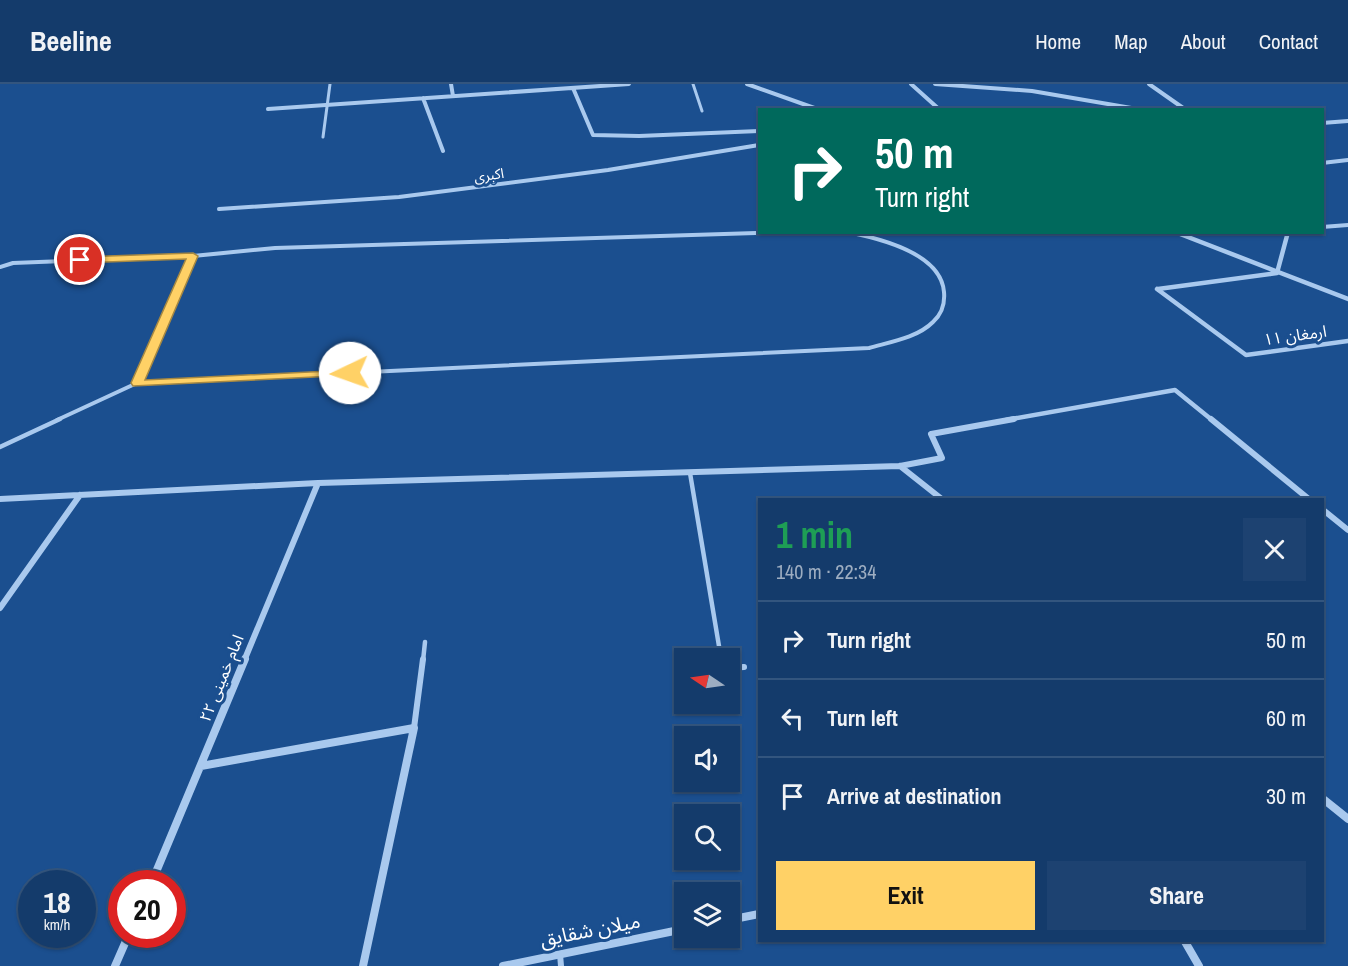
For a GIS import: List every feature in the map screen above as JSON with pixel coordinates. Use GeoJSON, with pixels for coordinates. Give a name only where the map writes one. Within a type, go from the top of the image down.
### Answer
{"type":"FeatureCollection","features":[{"type":"Feature","properties":{"kind":"street"},"geometry":{"type":"LineString","coordinates":[[450,84],[453,96]]}},
{"type":"Feature","properties":{"kind":"street"},"geometry":{"type":"LineString","coordinates":[[268,109],[629,84]]}},
{"type":"Feature","properties":{"kind":"street"},"geometry":{"type":"LineString","coordinates":[[747,84],[814,108]]}},
{"type":"Feature","properties":{"kind":"street"},"geometry":{"type":"LineString","coordinates":[[911,84],[937,108]]}},
{"type":"Feature","properties":{"kind":"street"},"geometry":{"type":"LineString","coordinates":[[935,84],[1032,91],[1131,108]]}},
{"type":"Feature","properties":{"kind":"street"},"geometry":{"type":"LineString","coordinates":[[1149,84],[1183,108]]}},
{"type":"Feature","properties":{"kind":"street"},"geometry":{"type":"LineString","coordinates":[[573,88],[593,135],[639,136],[758,131]]}},
{"type":"Feature","properties":{"kind":"street"},"geometry":{"type":"LineString","coordinates":[[423,98],[444,150]]}},
{"type":"Feature","properties":{"kind":"street"},"geometry":{"type":"LineString","coordinates":[[1324,123],[1348,120]]}},
{"type":"Feature","properties":{"kind":"street","name":"اکبری"},"geometry":{"type":"LineString","coordinates":[[219,209],[399,197],[608,170],[758,145]]}},
{"type":"Feature","properties":{"kind":"street"},"geometry":{"type":"LineString","coordinates":[[1324,163],[1348,160]]}},
{"type":"Feature","properties":{"kind":"street"},"geometry":{"type":"LineString","coordinates":[[1324,228],[1348,225]]}},
{"type":"Feature","properties":{"kind":"street"},"geometry":{"type":"LineString","coordinates":[[1180,234],[1348,299]]}},
{"type":"Feature","properties":{"kind":"street"},"geometry":{"type":"LineString","coordinates":[[1277,273],[1287,234]]}},
{"type":"Feature","properties":{"kind":"street","name":"ارمغان ۱۱"},"geometry":{"type":"LineString","coordinates":[[1277,273],[1157,289],[1246,355],[1348,341]]}},
{"type":"Feature","properties":{"kind":"street"},"geometry":{"type":"LineString","coordinates":[[0,499],[318,483],[900,466],[942,458],[931,434],[1175,390],[1308,498]]}},
{"type":"Feature","properties":{"kind":"street"},"geometry":{"type":"LineString","coordinates":[[900,466],[940,498]]}},
{"type":"Feature","properties":{"kind":"street","name":"امام خمینی ۲۲"},"geometry":{"type":"LineString","coordinates":[[157,870],[318,483]]}},
{"type":"Feature","properties":{"kind":"street"},"geometry":{"type":"LineString","coordinates":[[0,608],[80,495]]}},
{"type":"Feature","properties":{"kind":"street"},"geometry":{"type":"LineString","coordinates":[[1324,510],[1348,530]]}},
{"type":"Feature","properties":{"kind":"street"},"geometry":{"type":"LineString","coordinates":[[201,766],[414,728],[363,966]]}},
{"type":"Feature","properties":{"kind":"street"},"geometry":{"type":"LineString","coordinates":[[1324,800],[1348,819]]}},
{"type":"Feature","properties":{"kind":"street"},"geometry":{"type":"LineString","coordinates":[[740,918],[758,914]]}},
{"type":"Feature","properties":{"kind":"street","name":"میلان شقایق"},"geometry":{"type":"LineString","coordinates":[[503,966],[674,931]]}},
{"type":"Feature","properties":{"kind":"street"},"geometry":{"type":"LineString","coordinates":[[1185,942],[1199,966]]}},
{"type":"Feature","properties":{"kind":"street"},"geometry":{"type":"LineString","coordinates":[[116,966],[123,948]]}},
{"type":"Feature","properties":{"kind":"lane"},"geometry":{"type":"LineString","coordinates":[[323,137],[330,84]]}},
{"type":"Feature","properties":{"kind":"lane"},"geometry":{"type":"LineString","coordinates":[[693,84],[702,111]]}},
{"type":"Feature","properties":{"kind":"lane"},"geometry":{"type":"LineString","coordinates":[[0,267],[13,263],[193,256],[275,248],[758,233]]}},
{"type":"Feature","properties":{"kind":"lane"},"geometry":{"type":"LineString","coordinates":[[0,447],[137,383],[869,348],[905,339],[932,325],[946,306],[947,296],[939,275],[930,265],[911,252],[888,241],[856,234]]}},
{"type":"Feature","properties":{"kind":"lane"},"geometry":{"type":"LineString","coordinates":[[137,383],[193,256]]}},
{"type":"Feature","properties":{"kind":"lane"},"geometry":{"type":"LineString","coordinates":[[690,473],[719,648]]}},
{"type":"Feature","properties":{"kind":"lane"},"geometry":{"type":"LineString","coordinates":[[414,728],[425,642]]}},
{"type":"Feature","properties":{"kind":"lane"},"geometry":{"type":"LineString","coordinates":[[740,667],[744,667]]}},
{"type":"Feature","properties":{"kind":"lane"},"geometry":{"type":"LineString","coordinates":[[560,954],[561,966]]}},
{"type":"Feature","properties":{"kind":"route"},"geometry":{"type":"LineString","coordinates":[[80,260],[193,256],[137,383],[350,373]]}}]}
